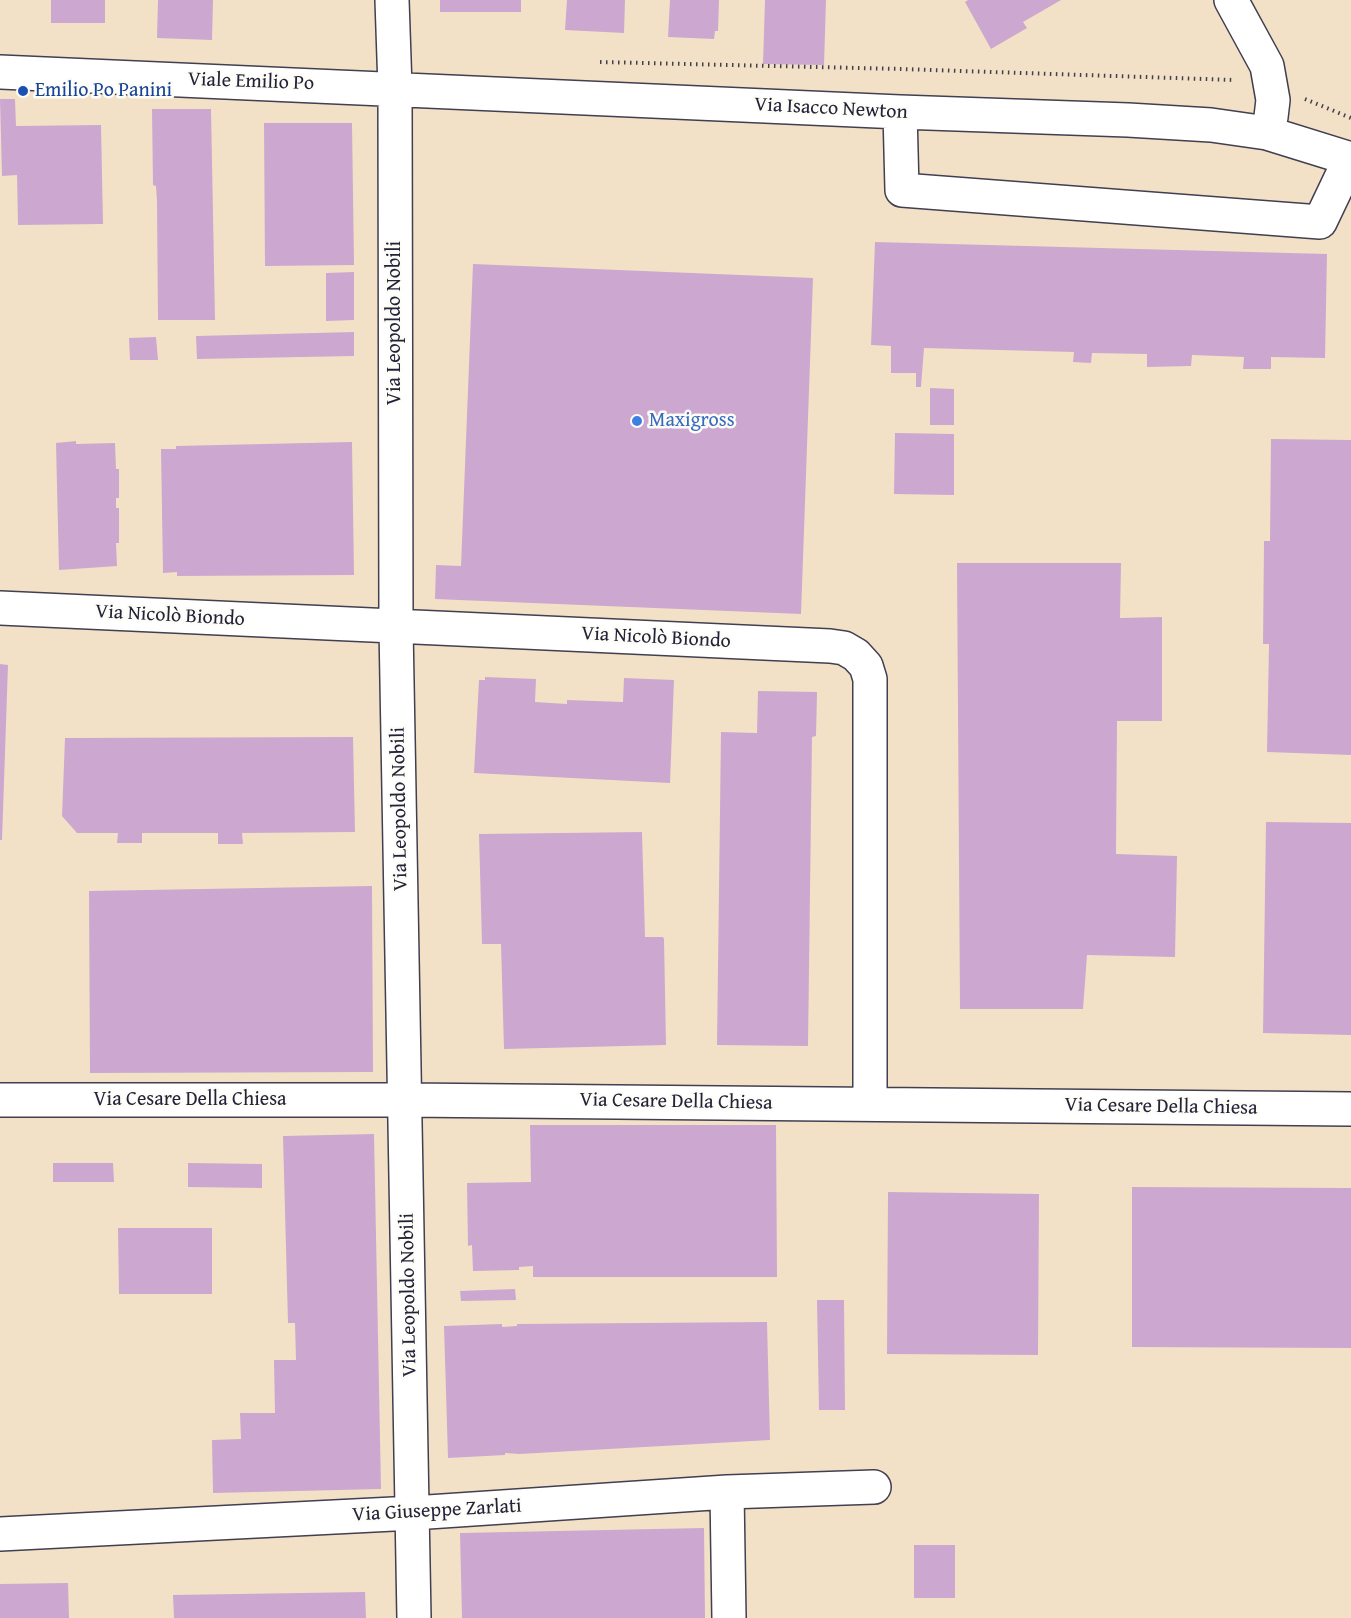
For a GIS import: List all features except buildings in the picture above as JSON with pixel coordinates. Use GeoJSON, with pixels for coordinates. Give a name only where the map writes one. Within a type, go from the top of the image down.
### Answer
{"type":"FeatureCollection","features":[{"type":"Feature","properties":{"kind":"street","name":"Via Leopoldo Nobili"},"geometry":{"type":"LineString","coordinates":[[392,0],[395,88],[396,627],[414,1618]]}},
{"type":"Feature","properties":{"kind":"street"},"geometry":{"type":"LineString","coordinates":[[1231,0],[1263,57],[1271,84],[1271,117],[1267,133]]}},
{"type":"Feature","properties":{"kind":"street","name":"Viale Emilio Po"},"geometry":{"type":"LineString","coordinates":[[0,72],[395,88]]}},
{"type":"Feature","properties":{"kind":"street","name":"Via Isacco Newton"},"geometry":{"type":"LineString","coordinates":[[395,88],[1211,125],[1267,133],[1350,159]]}},
{"type":"Feature","properties":{"kind":"street"},"geometry":{"type":"LineString","coordinates":[[900,112],[902,190],[1320,222],[1350,159]]}},
{"type":"Feature","properties":{"kind":"street","name":"Via Nicolò Biondo"},"geometry":{"type":"LineString","coordinates":[[0,608],[844,648],[856,655],[866,666],[870,679],[870,1104]]}},
{"type":"Feature","properties":{"kind":"street","name":"Via Cesare Della Chiesa"},"geometry":{"type":"LineString","coordinates":[[0,1100],[406,1100],[1351,1109]]}},
{"type":"Feature","properties":{"kind":"street","name":"Via Giuseppe Zarlati"},"geometry":{"type":"LineString","coordinates":[[0,1534],[413,1513],[727,1492],[874,1487]]}},
{"type":"Feature","properties":{"kind":"street"},"geometry":{"type":"LineString","coordinates":[[727,1492],[729,1618]]}},
{"type":"Feature","properties":{"kind":"path"},"geometry":{"type":"LineString","coordinates":[[594,62],[1249,80],[1271,84],[1351,118]]}},
{"type":"Feature","properties":{"kind":"place","name":"Emilio Po Panini"},"geometry":{"type":"Point","coordinates":[23,91]}},
{"type":"Feature","properties":{"kind":"place","name":"Maxigross"},"geometry":{"type":"Point","coordinates":[637,421]}}]}
